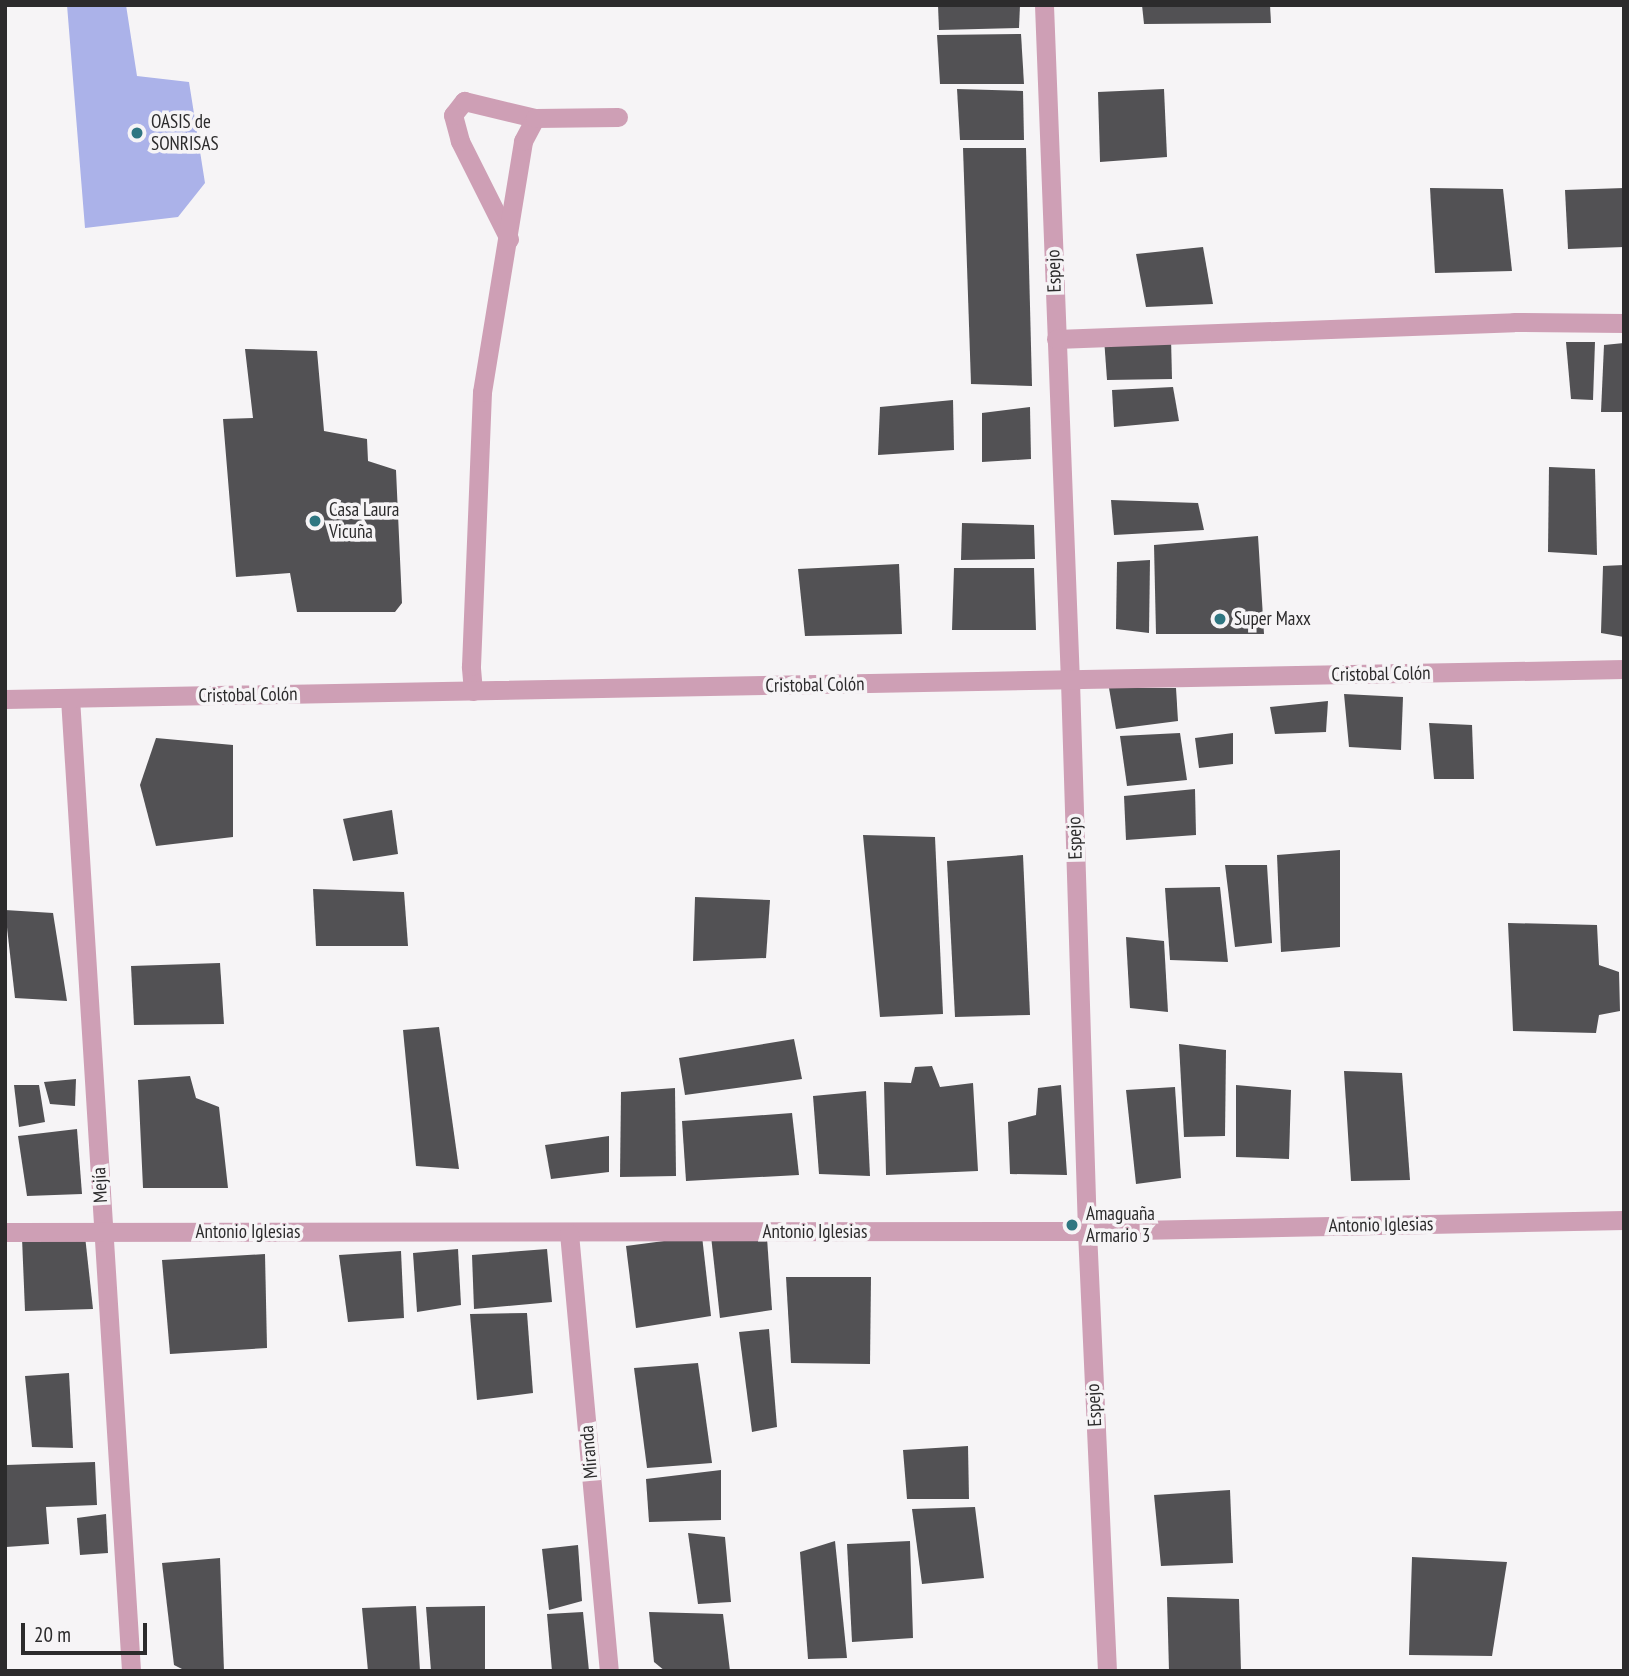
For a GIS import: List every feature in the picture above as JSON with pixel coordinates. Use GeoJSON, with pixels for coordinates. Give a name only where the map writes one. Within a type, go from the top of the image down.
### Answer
{"type":"FeatureCollection","features":[{"type":"Feature","properties":{"kind":"street","name":"Espejo"},"geometry":{"type":"LineString","coordinates":[[1044,5],[1070,681],[1087,1231],[1107,1671]]}},
{"type":"Feature","properties":{"kind":"street"},"geometry":{"type":"LineString","coordinates":[[509,239],[460,141],[453,115],[464,101],[535,118],[618,117]]}},
{"type":"Feature","properties":{"kind":"street"},"geometry":{"type":"LineString","coordinates":[[473,691],[471,666],[482,392],[523,141],[535,118]]}},
{"type":"Feature","properties":{"kind":"street"},"geometry":{"type":"LineString","coordinates":[[1056,339],[1514,321],[1624,323]]}},
{"type":"Feature","properties":{"kind":"street","name":"Cristobal Colón"},"geometry":{"type":"LineString","coordinates":[[5,699],[1624,669]]}},
{"type":"Feature","properties":{"kind":"street","name":"Mejía"},"geometry":{"type":"LineString","coordinates":[[70,698],[131,1671]]}},
{"type":"Feature","properties":{"kind":"street","name":"Antonio Iglesias"},"geometry":{"type":"LineString","coordinates":[[5,1232],[1087,1231],[1624,1220]]}},
{"type":"Feature","properties":{"kind":"street","name":"Miranda"},"geometry":{"type":"LineString","coordinates":[[569,1233],[609,1671]]}},
{"type":"Feature","properties":{"kind":"water","name":"OASIS de SONRISAS"},"geometry":{"type":"Polygon","coordinates":[[[67,5],[126,5],[137,76],[189,82],[205,183],[178,217],[85,228],[67,5]]]}},
{"type":"Feature","properties":{"kind":"building"},"geometry":{"type":"Polygon","coordinates":[[[938,5],[1020,5],[1019,28],[939,30],[938,5]]]}},
{"type":"Feature","properties":{"kind":"building"},"geometry":{"type":"Polygon","coordinates":[[[1142,5],[1270,5],[1271,23],[1144,24],[1142,5]]]}},
{"type":"Feature","properties":{"kind":"building"},"geometry":{"type":"Polygon","coordinates":[[[1021,34],[1024,84],[940,84],[937,35],[1021,34]]]}},
{"type":"Feature","properties":{"kind":"building"},"geometry":{"type":"Polygon","coordinates":[[[957,89],[1023,91],[1024,140],[960,140],[957,89]]]}},
{"type":"Feature","properties":{"kind":"building"},"geometry":{"type":"Polygon","coordinates":[[[1164,89],[1167,157],[1100,162],[1098,92],[1164,89]]]}},
{"type":"Feature","properties":{"kind":"building"},"geometry":{"type":"Polygon","coordinates":[[[963,148],[1026,148],[1032,386],[971,384],[963,148]]]}},
{"type":"Feature","properties":{"kind":"building"},"geometry":{"type":"Polygon","coordinates":[[[1430,188],[1503,189],[1512,271],[1435,273],[1430,188]]]}},
{"type":"Feature","properties":{"kind":"building"},"geometry":{"type":"Polygon","coordinates":[[[1624,188],[1624,247],[1568,249],[1565,190],[1624,188]]]}},
{"type":"Feature","properties":{"kind":"building"},"geometry":{"type":"Polygon","coordinates":[[[1203,247],[1213,304],[1146,307],[1136,254],[1203,247]]]}},
{"type":"Feature","properties":{"kind":"building"},"geometry":{"type":"Polygon","coordinates":[[[1104,338],[1171,338],[1172,379],[1107,380],[1104,338]]]}},
{"type":"Feature","properties":{"kind":"building"},"geometry":{"type":"Polygon","coordinates":[[[1566,342],[1595,342],[1593,400],[1571,399],[1566,342]]]}},
{"type":"Feature","properties":{"kind":"building"},"geometry":{"type":"Polygon","coordinates":[[[1624,343],[1624,412],[1601,412],[1604,345],[1624,343]]]}},
{"type":"Feature","properties":{"kind":"building","name":"Casa Laura Vicuña"},"geometry":{"type":"Polygon","coordinates":[[[245,349],[317,351],[324,431],[367,439],[368,461],[396,470],[402,603],[395,612],[297,612],[290,573],[236,577],[223,419],[253,418],[245,349]]]}},
{"type":"Feature","properties":{"kind":"building"},"geometry":{"type":"Polygon","coordinates":[[[1173,387],[1179,421],[1114,427],[1112,390],[1173,387]]]}},
{"type":"Feature","properties":{"kind":"building"},"geometry":{"type":"Polygon","coordinates":[[[953,400],[954,450],[878,455],[880,407],[953,400]]]}},
{"type":"Feature","properties":{"kind":"building"},"geometry":{"type":"Polygon","coordinates":[[[1030,407],[1031,459],[982,462],[982,413],[1030,407]]]}},
{"type":"Feature","properties":{"kind":"building"},"geometry":{"type":"Polygon","coordinates":[[[1549,467],[1595,469],[1597,555],[1548,552],[1549,467]]]}},
{"type":"Feature","properties":{"kind":"building"},"geometry":{"type":"Polygon","coordinates":[[[1111,500],[1198,503],[1204,530],[1114,535],[1111,500]]]}},
{"type":"Feature","properties":{"kind":"building"},"geometry":{"type":"Polygon","coordinates":[[[962,523],[1034,525],[1035,559],[961,560],[962,523]]]}},
{"type":"Feature","properties":{"kind":"building"},"geometry":{"type":"Polygon","coordinates":[[[1258,536],[1264,634],[1156,634],[1154,545],[1258,536]]]}},
{"type":"Feature","properties":{"kind":"building"},"geometry":{"type":"Polygon","coordinates":[[[1150,560],[1149,633],[1116,629],[1117,562],[1150,560]]]}},
{"type":"Feature","properties":{"kind":"building"},"geometry":{"type":"Polygon","coordinates":[[[899,564],[902,634],[805,636],[798,569],[899,564]]]}},
{"type":"Feature","properties":{"kind":"building"},"geometry":{"type":"Polygon","coordinates":[[[1624,565],[1624,637],[1601,633],[1603,566],[1624,565]]]}},
{"type":"Feature","properties":{"kind":"building"},"geometry":{"type":"Polygon","coordinates":[[[954,568],[1034,568],[1036,630],[952,630],[954,568]]]}},
{"type":"Feature","properties":{"kind":"building"},"geometry":{"type":"Polygon","coordinates":[[[1109,688],[1176,688],[1178,721],[1116,729],[1109,688]]]}},
{"type":"Feature","properties":{"kind":"building"},"geometry":{"type":"Polygon","coordinates":[[[1344,694],[1403,697],[1401,750],[1349,747],[1344,694]]]}},
{"type":"Feature","properties":{"kind":"building"},"geometry":{"type":"Polygon","coordinates":[[[1328,701],[1326,732],[1275,734],[1270,707],[1328,701]]]}},
{"type":"Feature","properties":{"kind":"building"},"geometry":{"type":"Polygon","coordinates":[[[1429,723],[1472,725],[1474,779],[1434,779],[1429,723]]]}},
{"type":"Feature","properties":{"kind":"building"},"geometry":{"type":"Polygon","coordinates":[[[1180,733],[1187,780],[1127,786],[1120,736],[1180,733]]]}},
{"type":"Feature","properties":{"kind":"building"},"geometry":{"type":"Polygon","coordinates":[[[1233,733],[1233,764],[1199,768],[1195,738],[1233,733]]]}},
{"type":"Feature","properties":{"kind":"building"},"geometry":{"type":"Polygon","coordinates":[[[156,738],[233,745],[233,837],[156,846],[140,785],[156,738]]]}},
{"type":"Feature","properties":{"kind":"building"},"geometry":{"type":"Polygon","coordinates":[[[1195,789],[1196,835],[1126,840],[1124,796],[1195,789]]]}},
{"type":"Feature","properties":{"kind":"building"},"geometry":{"type":"Polygon","coordinates":[[[392,810],[398,854],[353,861],[343,819],[392,810]]]}},
{"type":"Feature","properties":{"kind":"building"},"geometry":{"type":"Polygon","coordinates":[[[863,835],[935,837],[943,1014],[880,1017],[863,835]]]}},
{"type":"Feature","properties":{"kind":"building"},"geometry":{"type":"Polygon","coordinates":[[[1340,850],[1340,947],[1281,952],[1277,855],[1340,850]]]}},
{"type":"Feature","properties":{"kind":"building"},"geometry":{"type":"Polygon","coordinates":[[[1023,855],[1030,1015],[955,1017],[947,861],[1023,855]]]}},
{"type":"Feature","properties":{"kind":"building"},"geometry":{"type":"Polygon","coordinates":[[[1225,865],[1267,865],[1272,943],[1235,947],[1225,865]]]}},
{"type":"Feature","properties":{"kind":"building"},"geometry":{"type":"Polygon","coordinates":[[[1220,887],[1228,962],[1170,960],[1165,888],[1220,887]]]}},
{"type":"Feature","properties":{"kind":"building"},"geometry":{"type":"Polygon","coordinates":[[[313,889],[404,892],[408,946],[316,946],[313,889]]]}},
{"type":"Feature","properties":{"kind":"building"},"geometry":{"type":"Polygon","coordinates":[[[695,897],[770,900],[766,958],[693,961],[695,897]]]}},
{"type":"Feature","properties":{"kind":"building"},"geometry":{"type":"Polygon","coordinates":[[[5,910],[53,913],[67,1001],[15,998],[5,910]]]}},
{"type":"Feature","properties":{"kind":"building"},"geometry":{"type":"Polygon","coordinates":[[[1508,923],[1597,925],[1599,965],[1619,972],[1620,1011],[1599,1015],[1596,1033],[1513,1031],[1508,923]]]}},
{"type":"Feature","properties":{"kind":"building"},"geometry":{"type":"Polygon","coordinates":[[[1126,937],[1164,941],[1168,1012],[1130,1008],[1126,937]]]}},
{"type":"Feature","properties":{"kind":"building"},"geometry":{"type":"Polygon","coordinates":[[[220,963],[224,1024],[134,1025],[131,966],[220,963]]]}},
{"type":"Feature","properties":{"kind":"building"},"geometry":{"type":"Polygon","coordinates":[[[439,1027],[459,1169],[416,1166],[403,1030],[439,1027]]]}},
{"type":"Feature","properties":{"kind":"building"},"geometry":{"type":"Polygon","coordinates":[[[794,1039],[802,1079],[685,1095],[679,1058],[794,1039]]]}},
{"type":"Feature","properties":{"kind":"building"},"geometry":{"type":"Polygon","coordinates":[[[1179,1044],[1226,1050],[1225,1136],[1184,1137],[1179,1044]]]}},
{"type":"Feature","properties":{"kind":"building"},"geometry":{"type":"Polygon","coordinates":[[[932,1066],[940,1087],[973,1083],[978,1171],[886,1175],[884,1082],[911,1083],[915,1067],[932,1066]]]}},
{"type":"Feature","properties":{"kind":"building"},"geometry":{"type":"Polygon","coordinates":[[[1344,1071],[1402,1073],[1410,1180],[1351,1181],[1344,1071]]]}},
{"type":"Feature","properties":{"kind":"building"},"geometry":{"type":"Polygon","coordinates":[[[190,1076],[196,1098],[219,1107],[228,1188],[143,1188],[138,1080],[190,1076]]]}},
{"type":"Feature","properties":{"kind":"building"},"geometry":{"type":"Polygon","coordinates":[[[76,1079],[75,1106],[50,1104],[44,1082],[76,1079]]]}},
{"type":"Feature","properties":{"kind":"building"},"geometry":{"type":"Polygon","coordinates":[[[14,1085],[39,1085],[45,1122],[19,1127],[14,1085]]]}},
{"type":"Feature","properties":{"kind":"building"},"geometry":{"type":"Polygon","coordinates":[[[1061,1085],[1067,1175],[1010,1174],[1008,1122],[1036,1115],[1038,1088],[1061,1085]]]}},
{"type":"Feature","properties":{"kind":"building"},"geometry":{"type":"Polygon","coordinates":[[[1236,1085],[1291,1090],[1289,1159],[1236,1157],[1236,1085]]]}},
{"type":"Feature","properties":{"kind":"building"},"geometry":{"type":"Polygon","coordinates":[[[1175,1087],[1181,1178],[1136,1184],[1126,1090],[1175,1087]]]}},
{"type":"Feature","properties":{"kind":"building"},"geometry":{"type":"Polygon","coordinates":[[[675,1088],[676,1176],[620,1177],[621,1092],[675,1088]]]}},
{"type":"Feature","properties":{"kind":"building"},"geometry":{"type":"Polygon","coordinates":[[[866,1091],[870,1176],[819,1174],[813,1096],[866,1091]]]}},
{"type":"Feature","properties":{"kind":"building"},"geometry":{"type":"Polygon","coordinates":[[[792,1113],[799,1175],[686,1181],[682,1121],[792,1113]]]}},
{"type":"Feature","properties":{"kind":"building"},"geometry":{"type":"Polygon","coordinates":[[[77,1129],[82,1194],[27,1196],[18,1136],[77,1129]]]}},
{"type":"Feature","properties":{"kind":"building"},"geometry":{"type":"Polygon","coordinates":[[[609,1136],[609,1172],[551,1179],[545,1145],[609,1136]]]}},
{"type":"Feature","properties":{"kind":"building"},"geometry":{"type":"Polygon","coordinates":[[[85,1236],[93,1309],[25,1311],[22,1238],[85,1236]]]}},
{"type":"Feature","properties":{"kind":"building"},"geometry":{"type":"Polygon","coordinates":[[[702,1236],[711,1316],[636,1328],[626,1246],[702,1236]]]}},
{"type":"Feature","properties":{"kind":"building"},"geometry":{"type":"Polygon","coordinates":[[[711,1236],[767,1238],[772,1310],[720,1318],[711,1236]]]}},
{"type":"Feature","properties":{"kind":"building"},"geometry":{"type":"Polygon","coordinates":[[[458,1249],[461,1305],[417,1312],[413,1253],[458,1249]]]}},
{"type":"Feature","properties":{"kind":"building"},"geometry":{"type":"Polygon","coordinates":[[[547,1249],[552,1302],[474,1309],[472,1255],[547,1249]]]}},
{"type":"Feature","properties":{"kind":"building"},"geometry":{"type":"Polygon","coordinates":[[[401,1251],[404,1318],[348,1322],[339,1255],[401,1251]]]}},
{"type":"Feature","properties":{"kind":"building"},"geometry":{"type":"Polygon","coordinates":[[[265,1254],[267,1348],[170,1354],[162,1260],[265,1254]]]}},
{"type":"Feature","properties":{"kind":"building"},"geometry":{"type":"Polygon","coordinates":[[[786,1277],[871,1277],[870,1364],[791,1363],[786,1277]]]}},
{"type":"Feature","properties":{"kind":"building"},"geometry":{"type":"Polygon","coordinates":[[[527,1313],[533,1393],[477,1400],[470,1314],[527,1313]]]}},
{"type":"Feature","properties":{"kind":"building"},"geometry":{"type":"Polygon","coordinates":[[[769,1329],[777,1427],[752,1432],[739,1332],[769,1329]]]}},
{"type":"Feature","properties":{"kind":"building"},"geometry":{"type":"Polygon","coordinates":[[[698,1363],[712,1463],[647,1468],[634,1368],[698,1363]]]}},
{"type":"Feature","properties":{"kind":"building"},"geometry":{"type":"Polygon","coordinates":[[[69,1373],[73,1448],[32,1447],[25,1376],[69,1373]]]}},
{"type":"Feature","properties":{"kind":"building"},"geometry":{"type":"Polygon","coordinates":[[[968,1446],[969,1499],[907,1499],[903,1450],[968,1446]]]}},
{"type":"Feature","properties":{"kind":"building"},"geometry":{"type":"Polygon","coordinates":[[[95,1462],[97,1505],[46,1507],[49,1544],[6,1547],[6,1465],[95,1462]]]}},
{"type":"Feature","properties":{"kind":"building"},"geometry":{"type":"Polygon","coordinates":[[[721,1470],[721,1520],[649,1522],[646,1479],[721,1470]]]}},
{"type":"Feature","properties":{"kind":"building"},"geometry":{"type":"Polygon","coordinates":[[[1230,1490],[1233,1563],[1161,1566],[1154,1495],[1230,1490]]]}},
{"type":"Feature","properties":{"kind":"building"},"geometry":{"type":"Polygon","coordinates":[[[975,1507],[984,1578],[922,1584],[912,1509],[975,1507]]]}},
{"type":"Feature","properties":{"kind":"building"},"geometry":{"type":"Polygon","coordinates":[[[106,1514],[108,1553],[80,1555],[77,1518],[106,1514]]]}},
{"type":"Feature","properties":{"kind":"building"},"geometry":{"type":"Polygon","coordinates":[[[688,1533],[725,1537],[731,1602],[698,1604],[688,1533]]]}},
{"type":"Feature","properties":{"kind":"building"},"geometry":{"type":"Polygon","coordinates":[[[835,1541],[847,1658],[808,1659],[800,1552],[835,1541]]]}},
{"type":"Feature","properties":{"kind":"building"},"geometry":{"type":"Polygon","coordinates":[[[910,1541],[913,1638],[852,1642],[847,1544],[910,1541]]]}},
{"type":"Feature","properties":{"kind":"building"},"geometry":{"type":"Polygon","coordinates":[[[578,1545],[582,1601],[549,1610],[542,1549],[578,1545]]]}},
{"type":"Feature","properties":{"kind":"building"},"geometry":{"type":"Polygon","coordinates":[[[1412,1557],[1507,1562],[1492,1656],[1409,1655],[1412,1557]]]}},
{"type":"Feature","properties":{"kind":"building"},"geometry":{"type":"Polygon","coordinates":[[[220,1558],[224,1671],[186,1671],[174,1665],[162,1563],[220,1558]]]}},
{"type":"Feature","properties":{"kind":"building"},"geometry":{"type":"Polygon","coordinates":[[[1167,1597],[1239,1599],[1241,1671],[1169,1671],[1167,1597]]]}},
{"type":"Feature","properties":{"kind":"building"},"geometry":{"type":"Polygon","coordinates":[[[416,1606],[420,1671],[368,1671],[362,1608],[416,1606]]]}},
{"type":"Feature","properties":{"kind":"building"},"geometry":{"type":"Polygon","coordinates":[[[485,1606],[485,1671],[431,1671],[426,1607],[485,1606]]]}},
{"type":"Feature","properties":{"kind":"building"},"geometry":{"type":"Polygon","coordinates":[[[583,1612],[589,1671],[552,1671],[547,1614],[583,1612]]]}},
{"type":"Feature","properties":{"kind":"building"},"geometry":{"type":"Polygon","coordinates":[[[649,1612],[723,1614],[730,1671],[665,1671],[654,1662],[649,1612]]]}},
{"type":"Feature","properties":{"kind":"place","name":"OASIS de SONRISAS"},"geometry":{"type":"Point","coordinates":[137,133]}},
{"type":"Feature","properties":{"kind":"place","name":"Casa Laura Vicuña"},"geometry":{"type":"Point","coordinates":[315,521]}},
{"type":"Feature","properties":{"kind":"place","name":"Super Maxx"},"geometry":{"type":"Point","coordinates":[1220,619]}},
{"type":"Feature","properties":{"kind":"place","name":"Amaguaña Armario 3"},"geometry":{"type":"Point","coordinates":[1072,1225]}}]}
